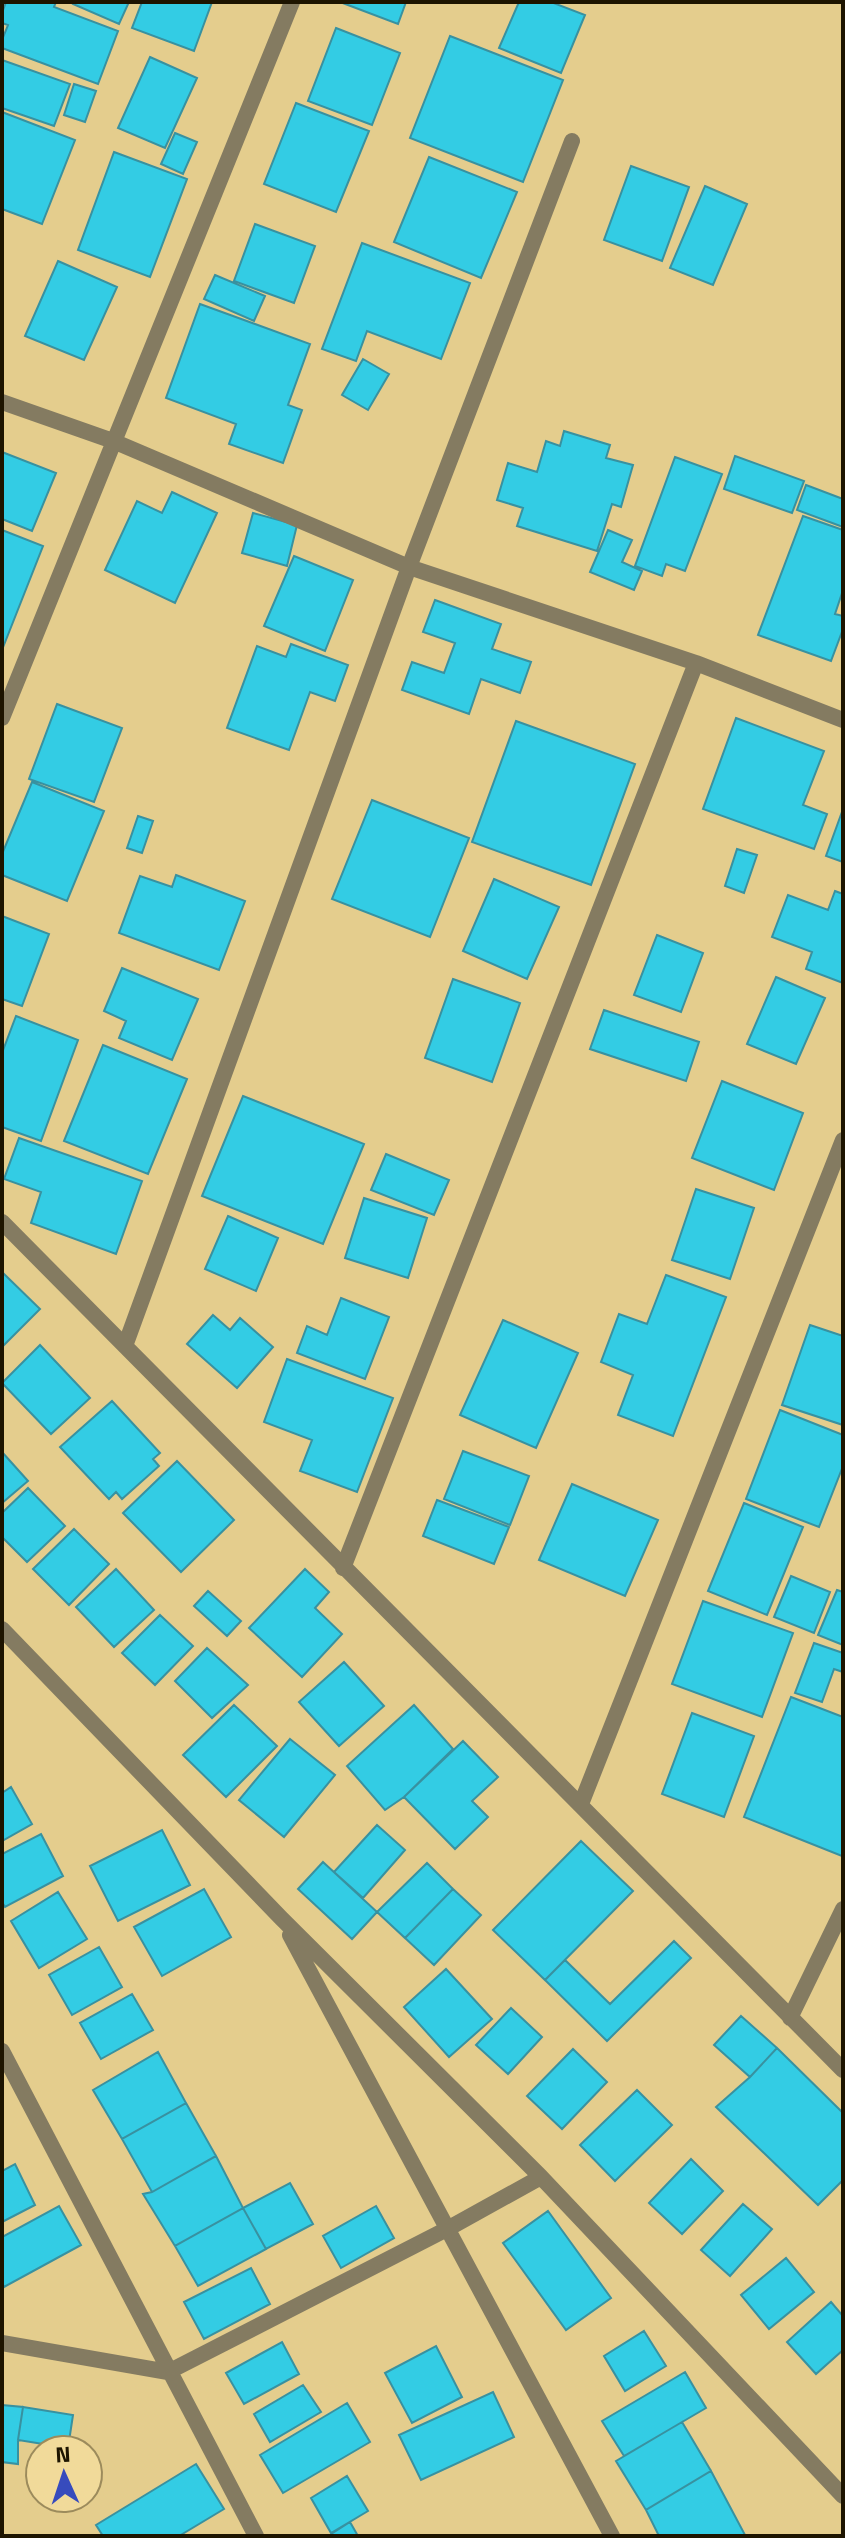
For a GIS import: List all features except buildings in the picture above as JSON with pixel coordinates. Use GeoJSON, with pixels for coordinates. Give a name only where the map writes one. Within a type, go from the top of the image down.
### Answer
{"type":"FeatureCollection","features":[{"type":"Feature","properties":{"kind":"street"},"geometry":{"type":"LineString","coordinates":[[2,718],[292,2]]}},
{"type":"Feature","properties":{"kind":"street"},"geometry":{"type":"LineString","coordinates":[[125,1346],[409,567],[572,141]]}},
{"type":"Feature","properties":{"kind":"street"},"geometry":{"type":"LineString","coordinates":[[2,402],[113,441],[409,567],[696,663],[843,720]]}},
{"type":"Feature","properties":{"kind":"street"},"geometry":{"type":"LineString","coordinates":[[343,1568],[696,663]]}},
{"type":"Feature","properties":{"kind":"street"},"geometry":{"type":"LineString","coordinates":[[581,1804],[843,1140]]}},
{"type":"Feature","properties":{"kind":"street"},"geometry":{"type":"LineString","coordinates":[[2,1222],[843,2070]]}},
{"type":"Feature","properties":{"kind":"street"},"geometry":{"type":"LineString","coordinates":[[2,1629],[281,1918],[541,2177],[843,2496]]}},
{"type":"Feature","properties":{"kind":"street"},"geometry":{"type":"LineString","coordinates":[[790,2018],[843,1909]]}},
{"type":"Feature","properties":{"kind":"street"},"geometry":{"type":"LineString","coordinates":[[281,1918],[612,2536]]}},
{"type":"Feature","properties":{"kind":"street"},"geometry":{"type":"LineString","coordinates":[[2,2051],[256,2536]]}},
{"type":"Feature","properties":{"kind":"street"},"geometry":{"type":"LineString","coordinates":[[2,2343],[168,2372],[449,2228],[541,2177]]}}]}
